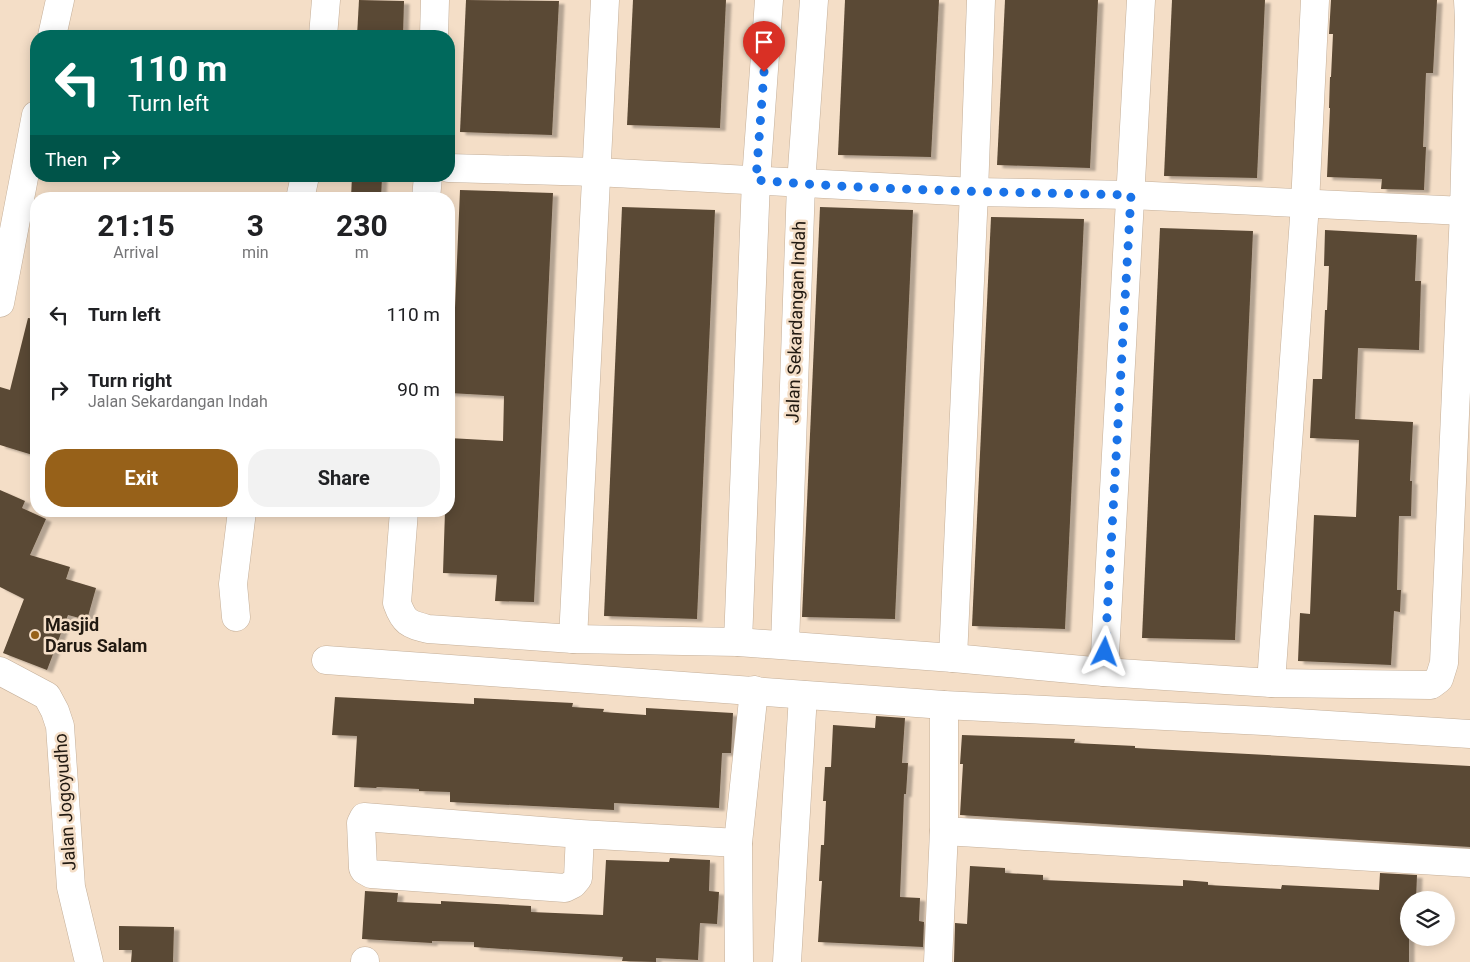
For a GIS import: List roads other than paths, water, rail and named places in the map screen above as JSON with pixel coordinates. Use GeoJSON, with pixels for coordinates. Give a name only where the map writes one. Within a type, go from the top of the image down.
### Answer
{"type":"FeatureCollection","features":[{"type":"Feature","properties":{"kind":"street"},"geometry":{"type":"LineString","coordinates":[[53,30],[60,0]]}},
{"type":"Feature","properties":{"kind":"street"},"geometry":{"type":"LineString","coordinates":[[324,30],[326,0]]}},
{"type":"Feature","properties":{"kind":"street"},"geometry":{"type":"LineString","coordinates":[[434,30],[436,0]]}},
{"type":"Feature","properties":{"kind":"street"},"geometry":{"type":"LineString","coordinates":[[574,639],[605,0]]}},
{"type":"Feature","properties":{"kind":"street"},"geometry":{"type":"LineString","coordinates":[[738,642],[756,180],[769,0]]}},
{"type":"Feature","properties":{"kind":"street","name":"Jalan Sekardangan Indah"},"geometry":{"type":"LineString","coordinates":[[785,645],[801,184],[814,0]]}},
{"type":"Feature","properties":{"kind":"street"},"geometry":{"type":"LineString","coordinates":[[953,658],[981,0]]}},
{"type":"Feature","properties":{"kind":"street"},"geometry":{"type":"LineString","coordinates":[[1104,672],[1141,0]]}},
{"type":"Feature","properties":{"kind":"street"},"geometry":{"type":"LineString","coordinates":[[1271,683],[1305,204],[1315,0]]}},
{"type":"Feature","properties":{"kind":"street"},"geometry":{"type":"LineString","coordinates":[[404,517],[397,603],[401,616],[412,625],[428,629],[574,639],[738,642],[785,645],[1104,672],[1271,683],[1431,686],[1438,679],[1444,663],[1464,211],[1468,0]]}},
{"type":"Feature","properties":{"kind":"street"},"geometry":{"type":"LineString","coordinates":[[0,300],[30,147]]}},
{"type":"Feature","properties":{"kind":"street"},"geometry":{"type":"LineString","coordinates":[[455,168],[596,172],[974,192],[1131,195],[1464,211]]}},
{"type":"Feature","properties":{"kind":"street"},"geometry":{"type":"LineString","coordinates":[[236,617],[233,584],[241,517]]}},
{"type":"Feature","properties":{"kind":"street"},"geometry":{"type":"LineString","coordinates":[[326,660],[944,705],[1264,721],[1470,734]]}},
{"type":"Feature","properties":{"kind":"street","name":"Jalan Jogoyudho"},"geometry":{"type":"LineString","coordinates":[[0,671],[47,696],[60,726],[71,887],[89,962]]}},
{"type":"Feature","properties":{"kind":"street"},"geometry":{"type":"LineString","coordinates":[[739,962],[738,843],[754,690]]}},
{"type":"Feature","properties":{"kind":"street"},"geometry":{"type":"LineString","coordinates":[[787,962],[803,695]]}},
{"type":"Feature","properties":{"kind":"street"},"geometry":{"type":"LineString","coordinates":[[938,962],[944,831],[944,705]]}},
{"type":"Feature","properties":{"kind":"street"},"geometry":{"type":"LineString","coordinates":[[580,834],[578,878],[573,884],[565,888],[371,874],[363,868],[361,823],[364,817],[580,834],[738,843]]}},
{"type":"Feature","properties":{"kind":"street"},"geometry":{"type":"LineString","coordinates":[[944,831],[1470,863]]}},
{"type":"Feature","properties":{"kind":"place","name":"Masjid Darus Salam"},"geometry":{"type":"Point","coordinates":[35,635]}}]}
